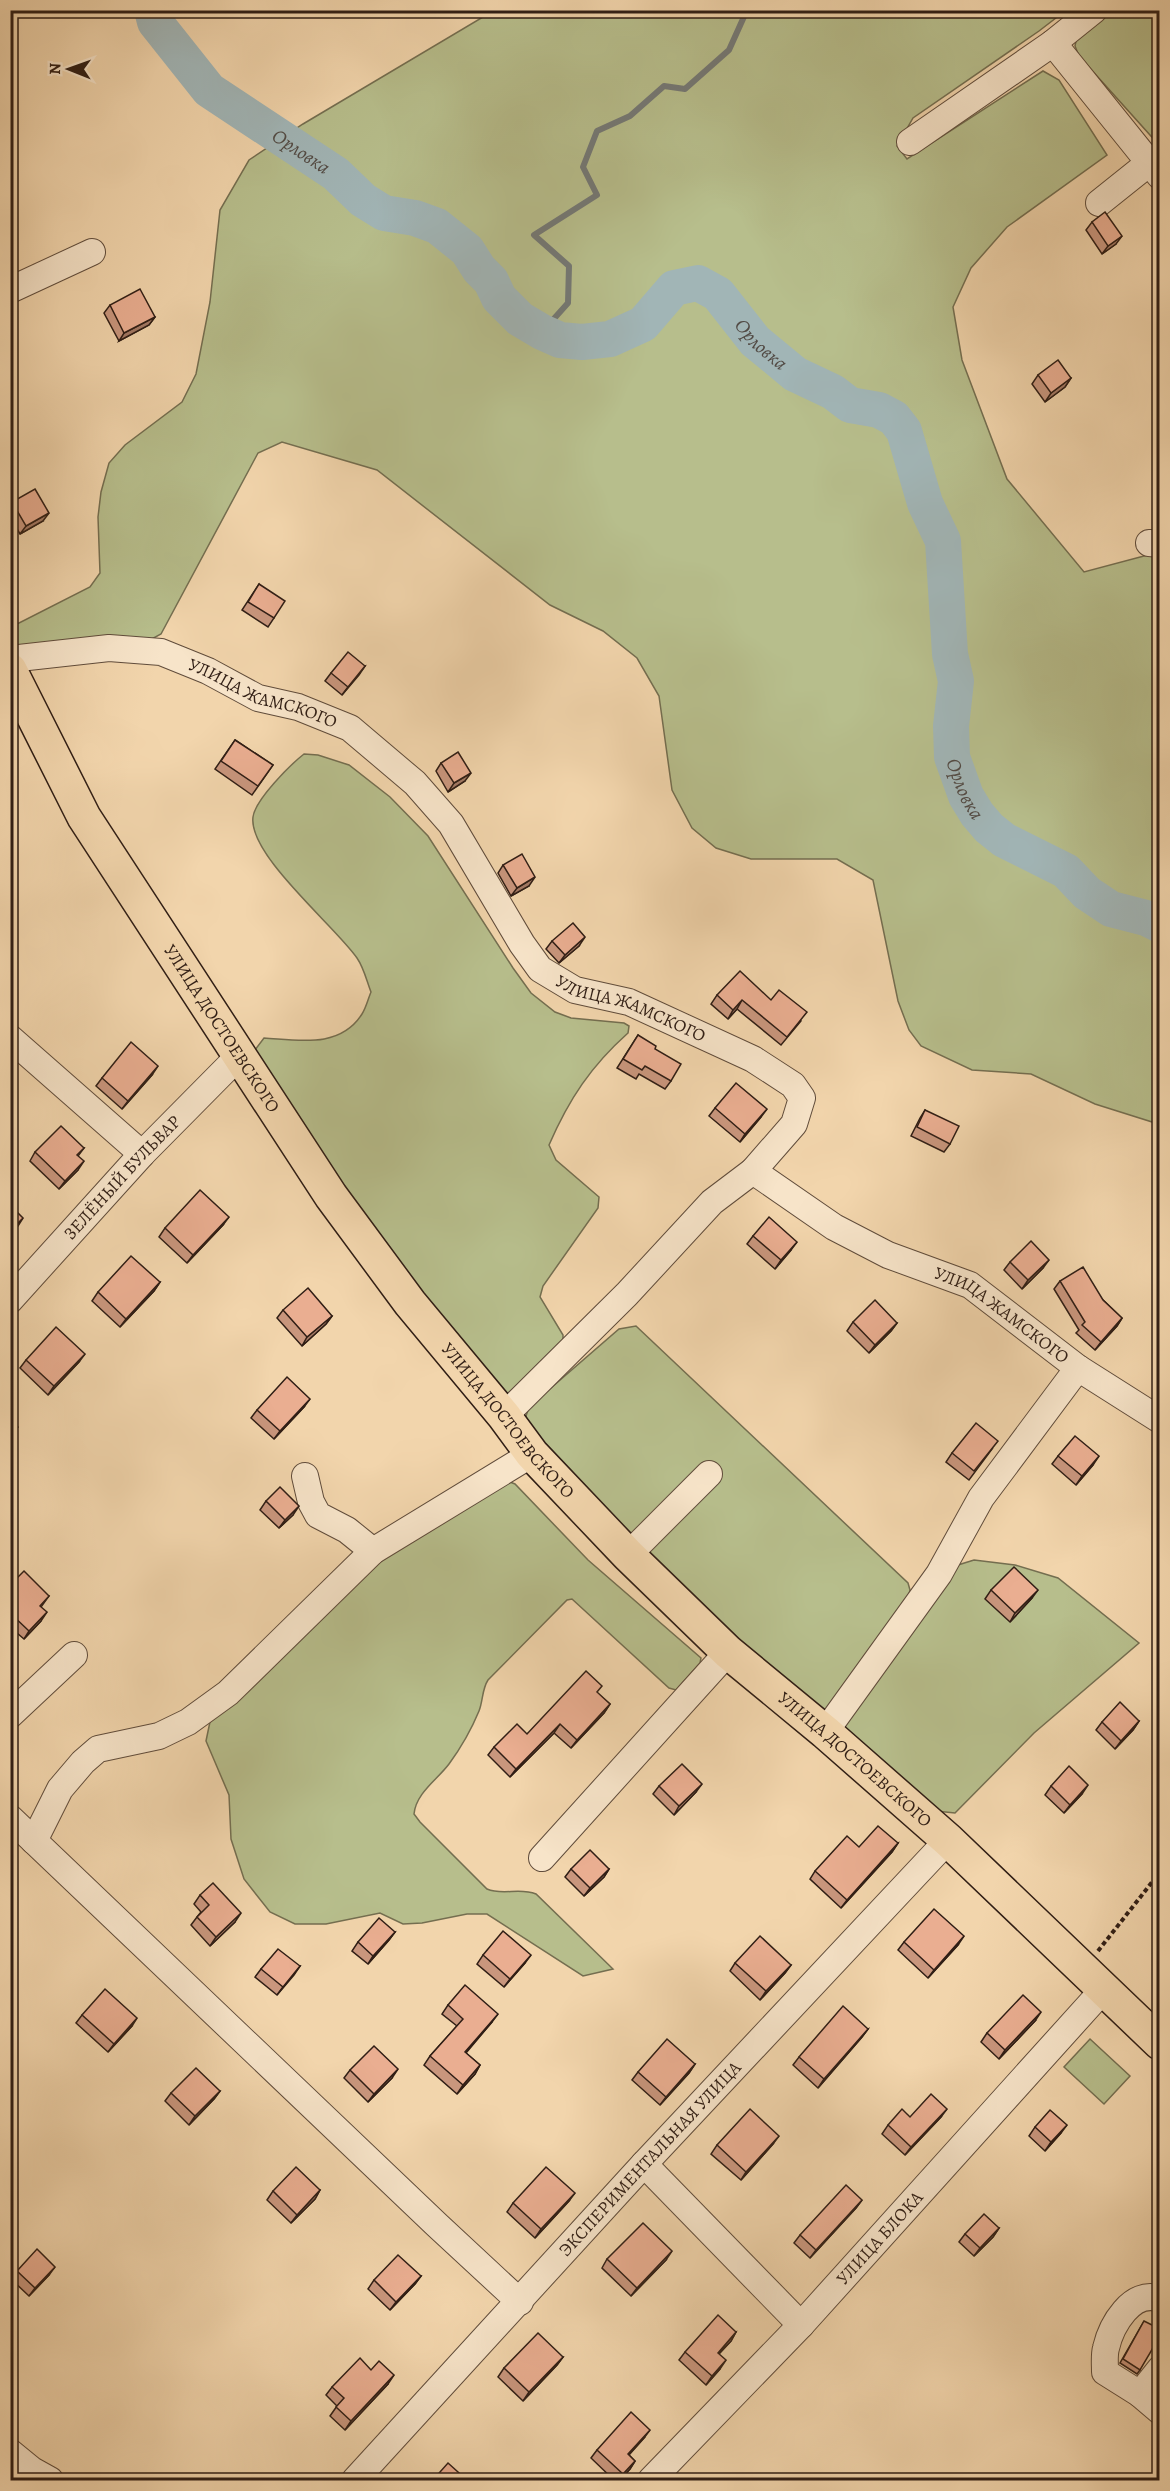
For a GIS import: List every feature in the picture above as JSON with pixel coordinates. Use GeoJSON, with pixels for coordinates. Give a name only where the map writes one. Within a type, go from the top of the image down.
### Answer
{"type":"FeatureCollection","features":[{"type":"Feature","properties":{"kind":"main road","name":"УЛИЦА ДОСТОЕВСКОГО"},"geometry":{"type":"LineString","coordinates":[[10,670],[84,817],[238,1057],[331,1196],[383,1268],[504,1416],[532,1454],[628,1555],[728,1652],[825,1732],[948,1840],[1160,2043]]}},
{"type":"Feature","properties":{"kind":"street"},"geometry":{"type":"LineString","coordinates":[[910,142],[1053,43],[1094,10]]}},
{"type":"Feature","properties":{"kind":"street"},"geometry":{"type":"LineString","coordinates":[[1053,43],[1154,170],[1099,203]]}},
{"type":"Feature","properties":{"kind":"street"},"geometry":{"type":"LineString","coordinates":[[10,290],[92,252]]}},
{"type":"Feature","properties":{"kind":"street","name":"УЛИЦА ЖАМСКОГО"},"geometry":{"type":"LineString","coordinates":[[10,659],[109,648],[161,652],[208,671],[258,698],[298,707],[350,728],[415,783],[451,824],[522,944],[540,969],[575,990],[629,1002],[660,1016],[753,1059],[793,1084],[802,1098],[794,1124],[753,1171],[834,1227],[888,1255],[970,1285],[1078,1368],[1160,1420]]}},
{"type":"Feature","properties":{"kind":"street"},"geometry":{"type":"LineString","coordinates":[[10,1038],[142,1154]]}},
{"type":"Feature","properties":{"kind":"street","name":"ЗЕЛЁНЫЙ БУЛЬВАР"},"geometry":{"type":"LineString","coordinates":[[10,1300],[142,1154],[208,1084],[238,1057]]}},
{"type":"Feature","properties":{"kind":"street"},"geometry":{"type":"LineString","coordinates":[[504,1416],[627,1294],[712,1202],[753,1171]]}},
{"type":"Feature","properties":{"kind":"street"},"geometry":{"type":"LineString","coordinates":[[825,1732],[939,1574],[981,1498],[1078,1368]]}},
{"type":"Feature","properties":{"kind":"street"},"geometry":{"type":"LineString","coordinates":[[34,1840],[60,1789],[82,1762],[98,1749],[159,1736],[188,1722],[228,1693],[373,1551],[532,1454]]}},
{"type":"Feature","properties":{"kind":"street"},"geometry":{"type":"LineString","coordinates":[[628,1555],[709,1474]]}},
{"type":"Feature","properties":{"kind":"street"},"geometry":{"type":"LineString","coordinates":[[305,1476],[311,1502],[318,1515],[347,1530],[373,1551]]}},
{"type":"Feature","properties":{"kind":"street"},"geometry":{"type":"LineString","coordinates":[[542,1858],[728,1652]]}},
{"type":"Feature","properties":{"kind":"street"},"geometry":{"type":"LineString","coordinates":[[10,1714],[74,1655]]}},
{"type":"Feature","properties":{"kind":"street"},"geometry":{"type":"LineString","coordinates":[[10,1818],[520,2302]]}},
{"type":"Feature","properties":{"kind":"street","name":"ЭКСПЕРИМЕНТАЛЬНАЯ УЛИЦА"},"geometry":{"type":"LineString","coordinates":[[355,2481],[644,2164],[948,1840]]}},
{"type":"Feature","properties":{"kind":"street","name":"УЛИЦА БЛОКА"},"geometry":{"type":"LineString","coordinates":[[651,2481],[801,2325],[1093,1980]]}},
{"type":"Feature","properties":{"kind":"street"},"geometry":{"type":"LineString","coordinates":[[644,2164],[801,2325]]}},
{"type":"Feature","properties":{"kind":"street"},"geometry":{"type":"LineString","coordinates":[[1160,2299],[1153,2296],[1134,2301],[1116,2320],[1106,2349],[1105,2372],[1140,2394],[1160,2411]]}},
{"type":"Feature","properties":{"kind":"street"},"geometry":{"type":"LineString","coordinates":[[1140,2394],[1160,2369]]}},
{"type":"Feature","properties":{"kind":"street"},"geometry":{"type":"LineString","coordinates":[[10,2452],[50,2481]]}},
{"type":"Feature","properties":{"kind":"path"},"geometry":{"type":"LineString","coordinates":[[1093,1980],[1160,1872]]}},
{"type":"Feature","properties":{"kind":"green space"},"geometry":{"type":"Polygon","coordinates":[[[493,11],[1065,11],[913,118],[897,146],[907,159],[1043,71],[1059,80],[1107,155],[1007,227],[971,268],[953,307],[962,360],[1007,479],[1084,572],[1159,552],[1159,1128],[1152,1122],[1095,1104],[1031,1074],[972,1070],[921,1046],[909,1030],[898,1001],[873,880],[837,859],[751,859],[716,848],[692,828],[672,790],[659,696],[637,658],[603,631],[550,605],[377,470],[282,442],[258,453],[161,634],[150,640],[22,648],[17,644],[15,635],[17,624],[90,587],[100,573],[98,517],[101,492],[109,463],[125,445],[182,402],[196,374],[210,302],[220,210],[249,160],[303,124],[493,11]]]}},
{"type":"Feature","properties":{"kind":"green space"},"geometry":{"type":"Polygon","coordinates":[[[1110,11],[1159,11],[1159,145],[1079,56],[1075,46],[1077,36],[1110,11]]]}},
{"type":"Feature","properties":{"kind":"green space"},"geometry":{"type":"Polygon","coordinates":[[[304,754],[318,755],[349,765],[390,797],[428,836],[531,993],[555,1012],[571,1018],[624,1023],[629,1026],[628,1033],[603,1058],[582,1084],[549,1145],[556,1160],[599,1197],[598,1208],[543,1286],[540,1297],[563,1335],[563,1345],[507,1394],[490,1386],[329,1170],[252,1054],[264,1038],[304,1041],[330,1038],[342,1033],[362,1014],[371,992],[357,958],[278,870],[264,851],[255,833],[253,817],[266,792],[304,754]]]}},
{"type":"Feature","properties":{"kind":"green space"},"geometry":{"type":"Polygon","coordinates":[[[636,1326],[908,1583],[910,1590],[908,1599],[825,1712],[651,1566],[633,1535],[628,1534],[524,1422],[529,1407],[619,1329],[636,1326]]]}},
{"type":"Feature","properties":{"kind":"green space"},"geometry":{"type":"Polygon","coordinates":[[[510,1482],[515,1484],[588,1560],[701,1658],[700,1663],[676,1690],[669,1688],[572,1599],[567,1600],[488,1680],[479,1711],[466,1738],[449,1764],[423,1793],[416,1806],[414,1814],[420,1822],[487,1889],[536,1894],[613,1969],[583,1976],[487,1914],[467,1914],[422,1923],[403,1924],[380,1913],[326,1924],[295,1924],[270,1912],[244,1879],[231,1839],[229,1795],[206,1741],[211,1717],[376,1561],[510,1482]]]}},
{"type":"Feature","properties":{"kind":"green space"},"geometry":{"type":"Polygon","coordinates":[[[974,1560],[1015,1565],[1058,1578],[1139,1643],[1034,1733],[955,1813],[936,1811],[846,1735],[845,1722],[958,1565],[974,1560]]]}},
{"type":"Feature","properties":{"kind":"green space"},"geometry":{"type":"Polygon","coordinates":[[[1090,2039],[1130,2076],[1104,2104],[1064,2067],[1090,2039]]]}},
{"type":"Feature","properties":{"kind":"building"},"geometry":{"type":"Polygon","coordinates":[[[1105,212],[1122,236],[1108,246],[1092,222],[1105,212]]]}},
{"type":"Feature","properties":{"kind":"building"},"geometry":{"type":"Polygon","coordinates":[[[140,289],[155,317],[124,333],[110,305],[140,289]]]}},
{"type":"Feature","properties":{"kind":"building"},"geometry":{"type":"Polygon","coordinates":[[[1058,360],[1071,378],[1051,393],[1038,375],[1058,360]]]}},
{"type":"Feature","properties":{"kind":"building"},"geometry":{"type":"Polygon","coordinates":[[[35,489],[49,513],[26,526],[12,502],[35,489]]]}},
{"type":"Feature","properties":{"kind":"building"},"geometry":{"type":"Polygon","coordinates":[[[259,584],[285,601],[274,618],[248,602],[259,584]]]}},
{"type":"Feature","properties":{"kind":"building"},"geometry":{"type":"Polygon","coordinates":[[[348,652],[365,666],[348,687],[331,673],[348,652]]]}},
{"type":"Feature","properties":{"kind":"building"},"geometry":{"type":"Polygon","coordinates":[[[235,740],[273,765],[258,786],[221,761],[235,740]]]}},
{"type":"Feature","properties":{"kind":"building"},"geometry":{"type":"Polygon","coordinates":[[[458,752],[471,773],[454,783],[441,763],[458,752]]]}},
{"type":"Feature","properties":{"kind":"building"},"geometry":{"type":"Polygon","coordinates":[[[522,854],[535,877],[517,888],[503,865],[522,854]]]}},
{"type":"Feature","properties":{"kind":"building"},"geometry":{"type":"Polygon","coordinates":[[[573,923],[585,937],[565,955],[552,941],[573,923]]]}},
{"type":"Feature","properties":{"kind":"building"},"geometry":{"type":"Polygon","coordinates":[[[740,971],[771,1000],[779,990],[807,1012],[787,1037],[742,1000],[733,1010],[717,995],[740,971]]]}},
{"type":"Feature","properties":{"kind":"building"},"geometry":{"type":"Polygon","coordinates":[[[638,1035],[656,1046],[655,1049],[681,1064],[671,1081],[645,1066],[642,1070],[623,1059],[638,1035]]]}},
{"type":"Feature","properties":{"kind":"building"},"geometry":{"type":"Polygon","coordinates":[[[131,1042],[158,1066],[128,1101],[102,1078],[131,1042]]]}},
{"type":"Feature","properties":{"kind":"building"},"geometry":{"type":"Polygon","coordinates":[[[736,1083],[767,1109],[745,1134],[715,1108],[736,1083]]]}},
{"type":"Feature","properties":{"kind":"building"},"geometry":{"type":"Polygon","coordinates":[[[925,1110],[959,1126],[950,1144],[917,1127],[925,1110]]]}},
{"type":"Feature","properties":{"kind":"building"},"geometry":{"type":"Polygon","coordinates":[[[61,1126],[84,1148],[77,1155],[84,1161],[65,1181],[35,1152],[61,1126]]]}},
{"type":"Feature","properties":{"kind":"building"},"geometry":{"type":"Polygon","coordinates":[[[200,1190],[229,1217],[193,1255],[165,1228],[200,1190]]]}},
{"type":"Feature","properties":{"kind":"building"},"geometry":{"type":"Polygon","coordinates":[[[10,1205],[23,1218],[10,1231],[10,1205]]]}},
{"type":"Feature","properties":{"kind":"building"},"geometry":{"type":"Polygon","coordinates":[[[769,1217],[797,1242],[781,1260],[753,1236],[769,1217]]]}},
{"type":"Feature","properties":{"kind":"building"},"geometry":{"type":"Polygon","coordinates":[[[1031,1241],[1049,1260],[1028,1280],[1010,1262],[1031,1241]]]}},
{"type":"Feature","properties":{"kind":"building"},"geometry":{"type":"Polygon","coordinates":[[[131,1256],[160,1282],[126,1319],[98,1292],[131,1256]]]}},
{"type":"Feature","properties":{"kind":"building"},"geometry":{"type":"Polygon","coordinates":[[[1083,1267],[1103,1300],[1122,1318],[1101,1342],[1082,1325],[1085,1322],[1060,1281],[1083,1267]]]}},
{"type":"Feature","properties":{"kind":"building"},"geometry":{"type":"Polygon","coordinates":[[[308,1288],[332,1316],[307,1337],[283,1310],[308,1288]]]}},
{"type":"Feature","properties":{"kind":"building"},"geometry":{"type":"Polygon","coordinates":[[[875,1300],[897,1323],[875,1345],[853,1322],[875,1300]]]}},
{"type":"Feature","properties":{"kind":"building"},"geometry":{"type":"Polygon","coordinates":[[[56,1327],[85,1354],[54,1386],[26,1360],[56,1327]]]}},
{"type":"Feature","properties":{"kind":"building"},"geometry":{"type":"Polygon","coordinates":[[[287,1377],[310,1399],[280,1431],[257,1410],[287,1377]]]}},
{"type":"Feature","properties":{"kind":"building"},"geometry":{"type":"Polygon","coordinates":[[[10,1420],[18,1427],[10,1436],[10,1420]]]}},
{"type":"Feature","properties":{"kind":"building"},"geometry":{"type":"Polygon","coordinates":[[[976,1423],[998,1441],[974,1471],[952,1453],[976,1423]]]}},
{"type":"Feature","properties":{"kind":"building"},"geometry":{"type":"Polygon","coordinates":[[[1075,1436],[1099,1456],[1082,1476],[1058,1456],[1075,1436]]]}},
{"type":"Feature","properties":{"kind":"building"},"geometry":{"type":"Polygon","coordinates":[[[280,1487],[299,1506],[285,1520],[266,1501],[280,1487]]]}},
{"type":"Feature","properties":{"kind":"building"},"geometry":{"type":"Polygon","coordinates":[[[1014,1567],[1038,1590],[1015,1613],[991,1590],[1014,1567]]]}},
{"type":"Feature","properties":{"kind":"building"},"geometry":{"type":"Polygon","coordinates":[[[24,1571],[49,1596],[40,1606],[47,1612],[29,1631],[10,1613],[10,1585],[24,1571]]]}},
{"type":"Feature","properties":{"kind":"building"},"geometry":{"type":"Polygon","coordinates":[[[586,1671],[602,1686],[597,1692],[610,1704],[577,1740],[560,1724],[516,1769],[494,1747],[517,1724],[527,1734],[586,1671]]]}},
{"type":"Feature","properties":{"kind":"building"},"geometry":{"type":"Polygon","coordinates":[[[1120,1702],[1139,1721],[1121,1741],[1102,1722],[1120,1702]]]}},
{"type":"Feature","properties":{"kind":"building"},"geometry":{"type":"Polygon","coordinates":[[[682,1764],[702,1784],[679,1806],[659,1786],[682,1764]]]}},
{"type":"Feature","properties":{"kind":"building"},"geometry":{"type":"Polygon","coordinates":[[[1069,1766],[1088,1785],[1070,1805],[1051,1786],[1069,1766]]]}},
{"type":"Feature","properties":{"kind":"building"},"geometry":{"type":"Polygon","coordinates":[[[878,1826],[898,1843],[847,1900],[815,1871],[847,1836],[859,1847],[878,1826]]]}},
{"type":"Feature","properties":{"kind":"building"},"geometry":{"type":"Polygon","coordinates":[[[590,1850],[609,1869],[590,1888],[571,1869],[590,1850]]]}},
{"type":"Feature","properties":{"kind":"building"},"geometry":{"type":"Polygon","coordinates":[[[213,1883],[241,1913],[216,1937],[197,1917],[209,1905],[200,1895],[213,1883]]]}},
{"type":"Feature","properties":{"kind":"building"},"geometry":{"type":"Polygon","coordinates":[[[934,1909],[964,1936],[934,1970],[904,1942],[934,1909]]]}},
{"type":"Feature","properties":{"kind":"building"},"geometry":{"type":"Polygon","coordinates":[[[379,1918],[395,1932],[373,1956],[358,1942],[379,1918]]]}},
{"type":"Feature","properties":{"kind":"building"},"geometry":{"type":"Polygon","coordinates":[[[503,1931],[531,1955],[510,1979],[483,1955],[503,1931]]]}},
{"type":"Feature","properties":{"kind":"building"},"geometry":{"type":"Polygon","coordinates":[[[760,1936],[791,1965],[766,1991],[735,1963],[760,1936]]]}},
{"type":"Feature","properties":{"kind":"building"},"geometry":{"type":"Polygon","coordinates":[[[278,1949],[300,1966],[283,1987],[261,1969],[278,1949]]]}},
{"type":"Feature","properties":{"kind":"building"},"geometry":{"type":"Polygon","coordinates":[[[465,1985],[498,2014],[465,2052],[480,2065],[463,2085],[430,2056],[463,2019],[448,2005],[465,1985]]]}},
{"type":"Feature","properties":{"kind":"building"},"geometry":{"type":"Polygon","coordinates":[[[105,1989],[137,2018],[114,2044],[82,2015],[105,1989]]]}},
{"type":"Feature","properties":{"kind":"building"},"geometry":{"type":"Polygon","coordinates":[[[1023,1995],[1041,2012],[1005,2050],[987,2033],[1023,1995]]]}},
{"type":"Feature","properties":{"kind":"building"},"geometry":{"type":"Polygon","coordinates":[[[843,2006],[868,2029],[824,2079],[799,2057],[843,2006]]]}},
{"type":"Feature","properties":{"kind":"building"},"geometry":{"type":"Polygon","coordinates":[[[667,2039],[695,2064],[666,2097],[638,2072],[667,2039]]]}},
{"type":"Feature","properties":{"kind":"building"},"geometry":{"type":"Polygon","coordinates":[[[374,2046],[398,2069],[374,2094],[350,2070],[374,2046]]]}},
{"type":"Feature","properties":{"kind":"building"},"geometry":{"type":"Polygon","coordinates":[[[196,2068],[220,2091],[195,2116],[171,2093],[196,2068]]]}},
{"type":"Feature","properties":{"kind":"building"},"geometry":{"type":"Polygon","coordinates":[[[931,2094],[947,2109],[911,2147],[888,2125],[902,2109],[910,2117],[931,2094]]]}},
{"type":"Feature","properties":{"kind":"building"},"geometry":{"type":"Polygon","coordinates":[[[750,2109],[779,2136],[746,2172],[717,2145],[750,2109]]]}},
{"type":"Feature","properties":{"kind":"building"},"geometry":{"type":"Polygon","coordinates":[[[1050,2110],[1067,2125],[1051,2142],[1035,2127],[1050,2110]]]}},
{"type":"Feature","properties":{"kind":"building"},"geometry":{"type":"Polygon","coordinates":[[[296,2167],[320,2190],[297,2215],[273,2191],[296,2167]]]}},
{"type":"Feature","properties":{"kind":"building"},"geometry":{"type":"Polygon","coordinates":[[[546,2167],[575,2193],[541,2229],[513,2203],[546,2167]]]}},
{"type":"Feature","properties":{"kind":"building"},"geometry":{"type":"Polygon","coordinates":[[[846,2185],[862,2200],[816,2250],[800,2235],[846,2185]]]}},
{"type":"Feature","properties":{"kind":"building"},"geometry":{"type":"Polygon","coordinates":[[[984,2214],[999,2228],[980,2248],[965,2234],[984,2214]]]}},
{"type":"Feature","properties":{"kind":"building"},"geometry":{"type":"Polygon","coordinates":[[[643,2223],[672,2251],[637,2288],[607,2259],[643,2223]]]}},
{"type":"Feature","properties":{"kind":"building"},"geometry":{"type":"Polygon","coordinates":[[[37,2249],[55,2267],[35,2288],[17,2271],[37,2249]]]}},
{"type":"Feature","properties":{"kind":"building"},"geometry":{"type":"Polygon","coordinates":[[[398,2255],[421,2276],[396,2302],[374,2280],[398,2255]]]}},
{"type":"Feature","properties":{"kind":"building"},"geometry":{"type":"Polygon","coordinates":[[[718,2315],[736,2332],[718,2353],[726,2360],[712,2376],[685,2352],[718,2315]]]}},
{"type":"Feature","properties":{"kind":"building"},"geometry":{"type":"Polygon","coordinates":[[[1144,2321],[1160,2329],[1160,2336],[1140,2370],[1123,2359],[1144,2321]]]}},
{"type":"Feature","properties":{"kind":"building"},"geometry":{"type":"Polygon","coordinates":[[[538,2333],[563,2357],[529,2392],[504,2368],[538,2333]]]}},
{"type":"Feature","properties":{"kind":"building"},"geometry":{"type":"Polygon","coordinates":[[[360,2358],[371,2370],[379,2361],[394,2375],[351,2421],[336,2407],[344,2398],[332,2387],[360,2358]]]}},
{"type":"Feature","properties":{"kind":"building"},"geometry":{"type":"Polygon","coordinates":[[[631,2412],[650,2430],[628,2454],[635,2461],[623,2474],[597,2450],[631,2412]]]}},
{"type":"Feature","properties":{"kind":"building"},"geometry":{"type":"Polygon","coordinates":[[[448,2463],[468,2481],[432,2481],[448,2463]]]}},
{"type":"Feature","properties":{"kind":"waterway","name":"Орловка"},"geometry":{"type":"LineString","coordinates":[[152,10],[155,22],[209,90],[336,174],[363,200],[384,213],[415,218],[437,226],[467,250],[479,269],[491,281],[499,298],[520,319],[542,332],[560,340],[582,342],[610,339],[643,324],[674,288],[698,283],[718,294],[755,341],[795,374],[833,392],[850,405],[879,410],[894,418],[904,431],[925,503],[943,541],[950,654],[956,681],[951,726],[952,757],[966,796],[989,828],[1004,840],[1066,871],[1087,893],[1111,909],[1146,918],[1160,925]]}},
{"type":"Feature","properties":{"kind":"waterway"},"geometry":{"type":"LineString","coordinates":[[542,332],[568,303],[569,266],[534,235],[597,195],[583,167],[597,131],[630,116],[664,86],[685,89],[729,50],[747,10]]}}]}
